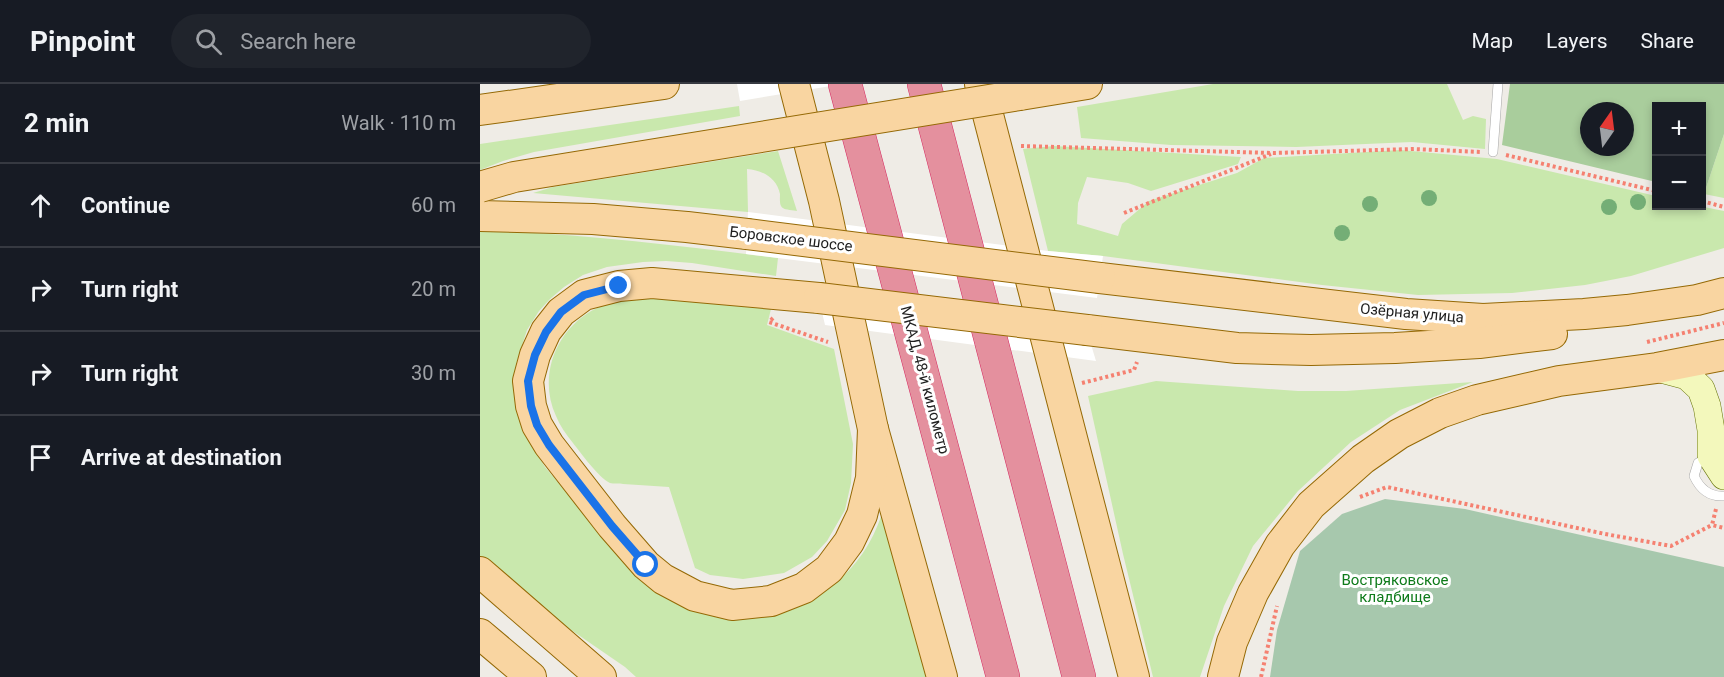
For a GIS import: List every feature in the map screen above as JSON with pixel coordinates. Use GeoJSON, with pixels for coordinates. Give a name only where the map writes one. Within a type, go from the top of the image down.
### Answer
{"type":"FeatureCollection","features":[{"type":"Feature","properties":{"kind":"highway","name":"МКАД, 48-й километр"},"geometry":{"type":"LineString","coordinates":[[845,84],[1003,677]]}},
{"type":"Feature","properties":{"kind":"highway"},"geometry":{"type":"LineString","coordinates":[[924,84],[1079,677]]}},
{"type":"Feature","properties":{"kind":"main road"},"geometry":{"type":"LineString","coordinates":[[480,110],[664,84]]}},
{"type":"Feature","properties":{"kind":"main road"},"geometry":{"type":"LineString","coordinates":[[794,84],[824,201],[873,429],[942,677]]}},
{"type":"Feature","properties":{"kind":"main road"},"geometry":{"type":"LineString","coordinates":[[980,84],[1134,677]]}},
{"type":"Feature","properties":{"kind":"main road"},"geometry":{"type":"LineString","coordinates":[[480,187],[514,177],[1087,84]]}},
{"type":"Feature","properties":{"kind":"main road","name":"Боровское шоссе"},"geometry":{"type":"LineString","coordinates":[[480,216],[593,219],[747,234],[1100,278]]}},
{"type":"Feature","properties":{"kind":"main road","name":"Озёрная улица"},"geometry":{"type":"LineString","coordinates":[[1100,278],[1406,314],[1483,319],[1626,310],[1711,297]]}},
{"type":"Feature","properties":{"kind":"main road"},"geometry":{"type":"LineString","coordinates":[[873,429],[872,478],[862,515],[849,542],[829,569],[804,588],[771,601],[732,605],[695,596],[663,579],[646,565],[549,445],[537,425],[531,406],[528,381],[535,355],[546,332],[561,312],[584,295],[619,286],[652,283],[819,298],[1237,348],[1311,350],[1479,343],[1629,322],[1711,297]]}},
{"type":"Feature","properties":{"kind":"main road"},"geometry":{"type":"LineString","coordinates":[[1223,677],[1232,642],[1252,594],[1280,545],[1311,504],[1363,459],[1399,434],[1440,413],[1477,400],[1559,381],[1657,368],[1724,355]]}},
{"type":"Feature","properties":{"kind":"main road"},"geometry":{"type":"LineString","coordinates":[[480,572],[601,677]]}},
{"type":"Feature","properties":{"kind":"main road"},"geometry":{"type":"LineString","coordinates":[[480,634],[531,677]]}},
{"type":"Feature","properties":{"kind":"street"},"geometry":{"type":"LineString","coordinates":[[1657,368],[1687,376],[1701,389],[1717,445]]}},
{"type":"Feature","properties":{"kind":"lane"},"geometry":{"type":"LineString","coordinates":[[1493,152],[1498,84]]}},
{"type":"Feature","properties":{"kind":"lane"},"geometry":{"type":"LineString","coordinates":[[1717,445],[1698,463],[1694,476],[1699,487],[1707,492],[1724,496]]}},
{"type":"Feature","properties":{"kind":"path"},"geometry":{"type":"LineString","coordinates":[[1014,146],[1274,153],[1414,149],[1493,152],[1652,190]]}},
{"type":"Feature","properties":{"kind":"path"},"geometry":{"type":"LineString","coordinates":[[1125,213],[1274,153]]}},
{"type":"Feature","properties":{"kind":"path"},"geometry":{"type":"LineString","coordinates":[[1706,202],[1724,207]]}},
{"type":"Feature","properties":{"kind":"path"},"geometry":{"type":"LineString","coordinates":[[769,322],[836,344]]}},
{"type":"Feature","properties":{"kind":"path"},"geometry":{"type":"LineString","coordinates":[[1076,385],[1134,370],[1137,362]]}},
{"type":"Feature","properties":{"kind":"path"},"geometry":{"type":"LineString","coordinates":[[1358,498],[1387,487],[1671,546],[1712,525]]}},
{"type":"Feature","properties":{"kind":"path"},"geometry":{"type":"LineString","coordinates":[[1261,677],[1278,602]]}},
{"type":"Feature","properties":{"kind":"green space"},"geometry":{"type":"Polygon","coordinates":[[[1213,84],[1447,84],[1463,120],[1473,116],[1486,119],[1485,149],[1412,142],[1296,147],[1171,145],[1081,138],[1077,107],[1213,84]]]}},
{"type":"Feature","properties":{"kind":"green space"},"geometry":{"type":"Polygon","coordinates":[[[1510,84],[1724,84],[1724,134],[1706,188],[1706,102],[1652,102],[1652,181],[1502,145],[1510,84]]]}},
{"type":"Feature","properties":{"kind":"green space"},"geometry":{"type":"Polygon","coordinates":[[[739,106],[740,116],[534,152],[480,170],[480,144],[739,106]]]}},
{"type":"Feature","properties":{"kind":"green space"},"geometry":{"type":"Polygon","coordinates":[[[1724,134],[1724,198],[1706,194],[1706,188],[1724,134]]]}},
{"type":"Feature","properties":{"kind":"green space"},"geometry":{"type":"Polygon","coordinates":[[[1054,146],[1241,157],[1238,164],[1151,191],[1128,183],[1087,177],[1078,203],[1077,224],[1118,236],[1122,224],[1149,201],[1237,173],[1264,158],[1400,150],[1497,159],[1652,195],[1652,210],[1706,210],[1706,207],[1724,211],[1724,248],[1631,276],[1585,285],[1512,293],[1418,295],[1048,251],[1023,149],[1054,146]]]}},
{"type":"Feature","properties":{"kind":"green space"},"geometry":{"type":"Polygon","coordinates":[[[778,151],[797,211],[782,207],[778,188],[772,179],[758,171],[747,169],[748,212],[533,193],[553,187],[778,151]]]}},
{"type":"Feature","properties":{"kind":"green space"},"geometry":{"type":"Polygon","coordinates":[[[480,231],[592,237],[778,258],[776,276],[692,263],[643,262],[607,267],[583,275],[564,287],[539,311],[527,330],[517,361],[515,383],[522,430],[545,467],[635,573],[664,594],[833,585],[863,553],[874,535],[882,514],[931,677],[636,677],[561,623],[480,559],[480,231]]]}},
{"type":"Feature","properties":{"kind":"green space"},"geometry":{"type":"Polygon","coordinates":[[[654,295],[772,305],[767,325],[834,349],[853,444],[851,483],[845,510],[827,541],[812,557],[784,573],[743,579],[710,575],[695,568],[669,487],[610,483],[590,464],[558,420],[551,400],[549,384],[554,354],[561,340],[583,316],[597,308],[625,299],[654,295]]]}},
{"type":"Feature","properties":{"kind":"green space"},"geometry":{"type":"Polygon","coordinates":[[[1156,381],[1298,391],[1346,391],[1473,382],[1400,410],[1351,442],[1298,491],[1253,546],[1224,606],[1200,677],[1153,677],[1088,396],[1156,381]]]}},
{"type":"Feature","properties":{"kind":"green space","name":"Востряковское кладбище"},"geometry":{"type":"Polygon","coordinates":[[[1385,499],[1465,509],[1724,567],[1724,677],[1270,677],[1277,630],[1300,551],[1342,514],[1385,499]]]}},
{"type":"Feature","properties":{"kind":"pier"},"geometry":{"type":"Polygon","coordinates":[[[737,84],[843,84],[740,101],[737,84]]]}},
{"type":"Feature","properties":{"kind":"pier"},"geometry":{"type":"Polygon","coordinates":[[[748,212],[1048,251],[1103,256],[1097,298],[746,254],[748,212]]]}},
{"type":"Feature","properties":{"kind":"pier"},"geometry":{"type":"Polygon","coordinates":[[[816,286],[1083,318],[1096,361],[825,325],[816,286]]]}},
{"type":"Feature","properties":{"kind":"route"},"geometry":{"type":"LineString","coordinates":[[619,286],[584,295],[561,312],[546,332],[535,355],[528,381],[531,406],[537,425],[549,445],[612,526],[646,565]]}}]}
